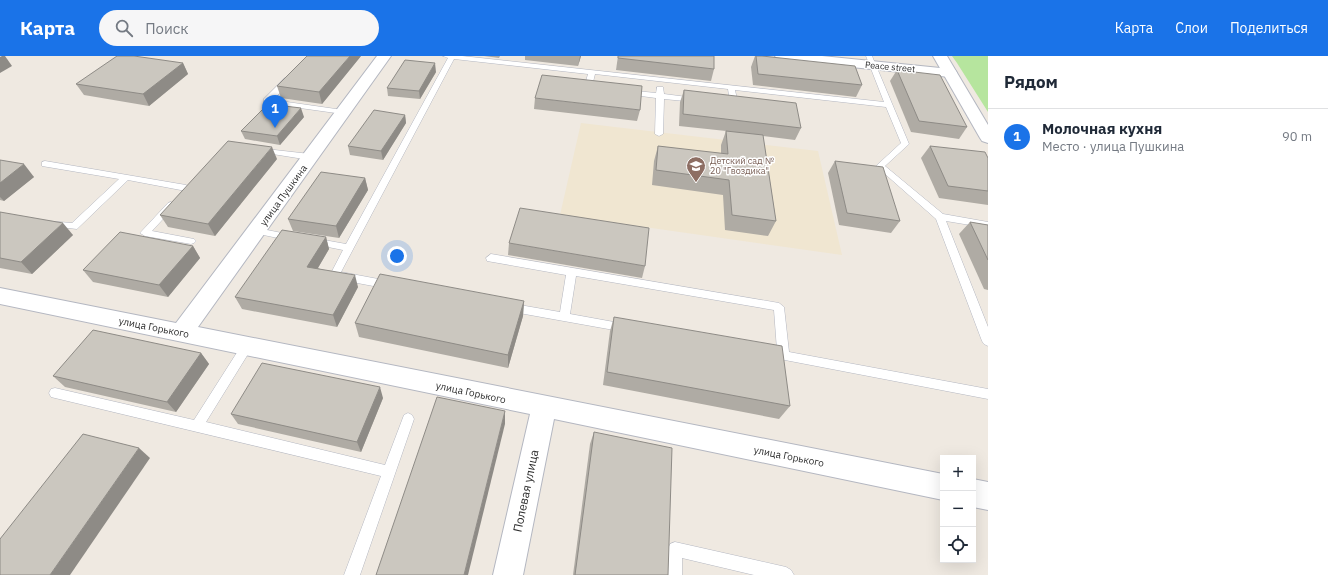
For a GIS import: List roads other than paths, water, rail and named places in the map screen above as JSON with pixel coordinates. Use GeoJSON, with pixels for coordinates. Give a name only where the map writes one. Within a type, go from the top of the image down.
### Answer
{"type":"FeatureCollection","features":[{"type":"Feature","properties":{"kind":"street","name":"улица Пушкина"},"geometry":{"type":"LineString","coordinates":[[181,333],[257,232],[384,56]]}},
{"type":"Feature","properties":{"kind":"street","name":"Peace street"},"geometry":{"type":"LineString","coordinates":[[782,56],[872,61],[950,73]]}},
{"type":"Feature","properties":{"kind":"street"},"geometry":{"type":"LineString","coordinates":[[940,56],[988,138]]}},
{"type":"Feature","properties":{"kind":"street","name":"улица Горького"},"geometry":{"type":"LineString","coordinates":[[0,296],[940,486]]}},
{"type":"Feature","properties":{"kind":"street","name":"Полевая улица"},"geometry":{"type":"LineString","coordinates":[[508,575],[544,407]]}},
{"type":"Feature","properties":{"kind":"street"},"geometry":{"type":"LineString","coordinates":[[976,494],[988,496]]}},
{"type":"Feature","properties":{"kind":"lane"},"geometry":{"type":"LineString","coordinates":[[404,288],[335,276],[448,56],[890,105]]}},
{"type":"Feature","properties":{"kind":"lane"},"geometry":{"type":"LineString","coordinates":[[872,61],[905,144],[880,166],[940,217],[988,341]]}},
{"type":"Feature","properties":{"kind":"lane"},"geometry":{"type":"LineString","coordinates":[[294,73],[267,102],[343,112]]}},
{"type":"Feature","properties":{"kind":"lane"},"geometry":{"type":"LineString","coordinates":[[592,73],[588,88],[604,90]]}},
{"type":"Feature","properties":{"kind":"lane"},"geometry":{"type":"LineString","coordinates":[[659,134],[660,80]]}},
{"type":"Feature","properties":{"kind":"lane"},"geometry":{"type":"LineString","coordinates":[[719,102],[734,104],[731,87]]}},
{"type":"Feature","properties":{"kind":"lane"},"geometry":{"type":"LineString","coordinates":[[620,91],[704,101]]}},
{"type":"Feature","properties":{"kind":"lane"},"geometry":{"type":"LineString","coordinates":[[250,148],[310,157]]}},
{"type":"Feature","properties":{"kind":"lane"},"geometry":{"type":"LineString","coordinates":[[45,164],[126,178],[184,191],[145,233],[191,241]]}},
{"type":"Feature","properties":{"kind":"lane"},"geometry":{"type":"LineString","coordinates":[[37,221],[74,227],[126,178]]}},
{"type":"Feature","properties":{"kind":"lane"},"geometry":{"type":"LineString","coordinates":[[940,217],[988,225]]}},
{"type":"Feature","properties":{"kind":"lane"},"geometry":{"type":"LineString","coordinates":[[257,232],[349,248]]}},
{"type":"Feature","properties":{"kind":"lane"},"geometry":{"type":"LineString","coordinates":[[491,258],[779,307],[783,356]]}},
{"type":"Feature","properties":{"kind":"lane"},"geometry":{"type":"LineString","coordinates":[[564,318],[572,272]]}},
{"type":"Feature","properties":{"kind":"lane"},"geometry":{"type":"LineString","coordinates":[[495,305],[634,330]]}},
{"type":"Feature","properties":{"kind":"lane"},"geometry":{"type":"LineString","coordinates":[[197,426],[247,346]]}},
{"type":"Feature","properties":{"kind":"lane"},"geometry":{"type":"LineString","coordinates":[[760,351],[988,394]]}},
{"type":"Feature","properties":{"kind":"lane"},"geometry":{"type":"LineString","coordinates":[[56,393],[389,472]]}},
{"type":"Feature","properties":{"kind":"lane"},"geometry":{"type":"LineString","coordinates":[[352,575],[408,419]]}},
{"type":"Feature","properties":{"kind":"lane"},"geometry":{"type":"LineString","coordinates":[[674,575],[675,549],[786,575]]}},
{"type":"Feature","properties":{"kind":"place","name":"Молочная кухня"},"geometry":{"type":"Point","coordinates":[275,128]}},
{"type":"Feature","properties":{"kind":"place","name":"Детский сад № 20 \"Гвоздика\""},"geometry":{"type":"Point","coordinates":[696,183]}}]}
